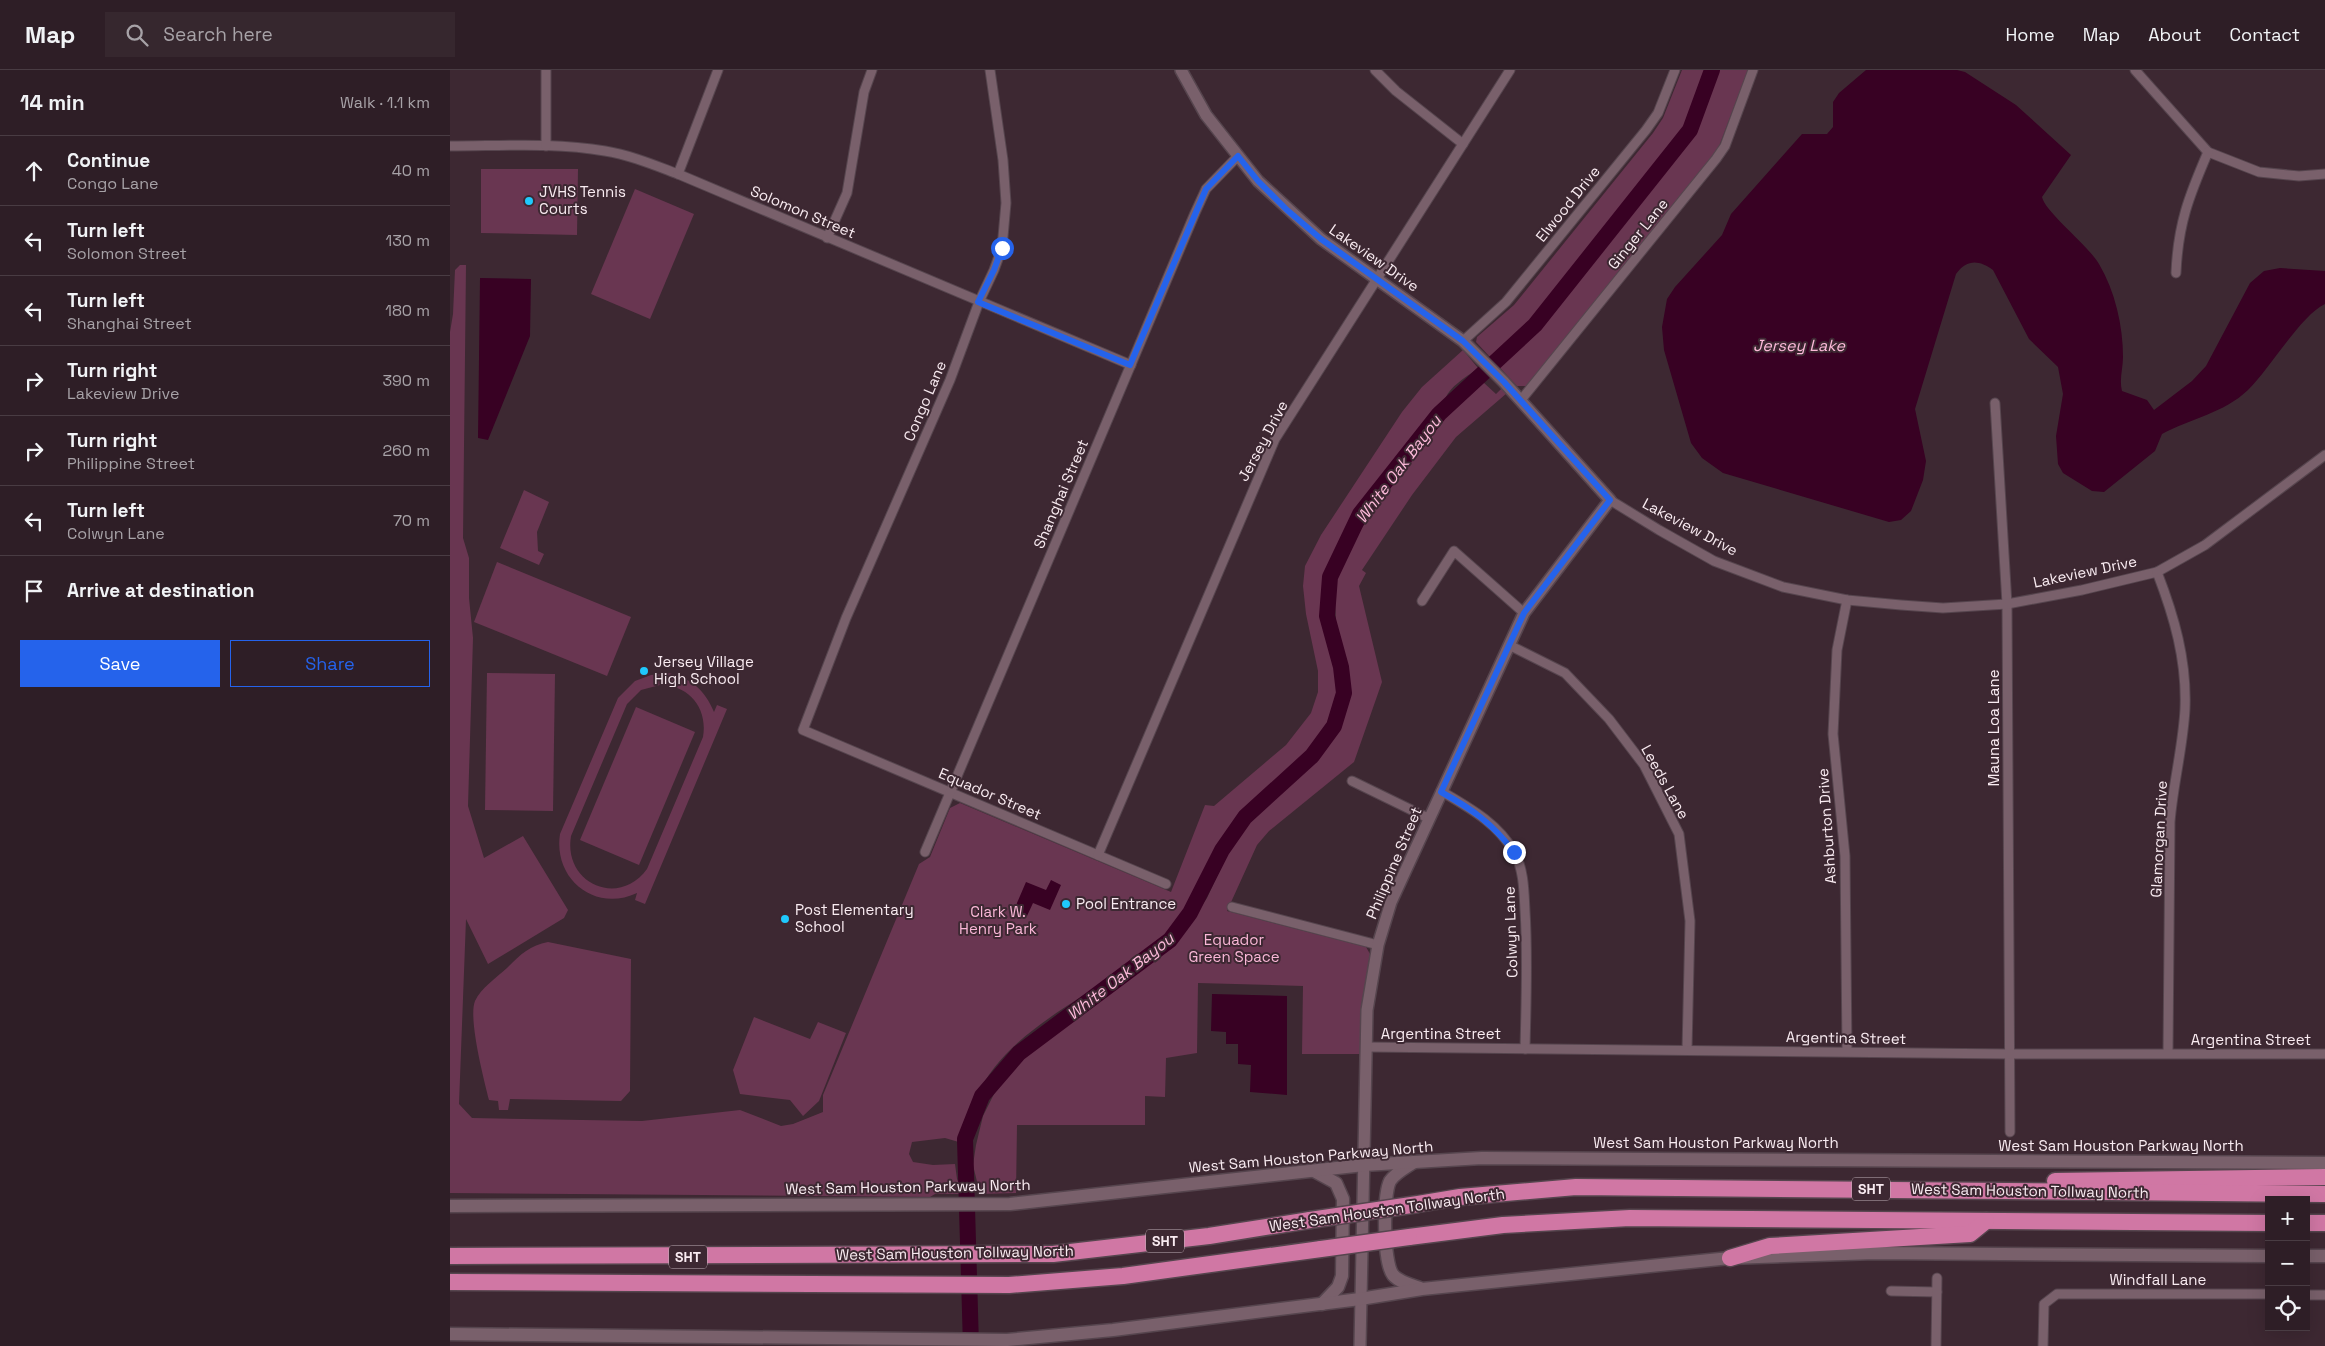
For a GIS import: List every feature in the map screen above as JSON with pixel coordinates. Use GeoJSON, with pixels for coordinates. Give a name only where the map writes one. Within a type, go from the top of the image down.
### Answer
{"type":"FeatureCollection","features":[{"type":"Feature","properties":{"kind":"highway"},"geometry":{"type":"LineString","coordinates":[[1938,1190],[2040,1181],[2325,1177]]}},
{"type":"Feature","properties":{"kind":"highway","name":"West Sam Houston Tollway North"},"geometry":{"type":"LineString","coordinates":[[450,1256],[926,1256],[1053,1254],[1209,1236],[1460,1197],[1576,1187],[2325,1194]]}},
{"type":"Feature","properties":{"kind":"highway","name":"West Sam Houston Tollway North"},"geometry":{"type":"LineString","coordinates":[[450,1282],[1009,1285],[1131,1275],[1503,1225],[1598,1219],[2265,1223]]}},
{"type":"Feature","properties":{"kind":"highway"},"geometry":{"type":"LineString","coordinates":[[1730,1258],[1770,1246],[1970,1234],[1986,1221]]}},
{"type":"Feature","properties":{"kind":"highway"},"geometry":{"type":"LineString","coordinates":[[2310,1223],[2325,1223]]}},
{"type":"Feature","properties":{"kind":"main road","name":"West Sam Houston Parkway North"},"geometry":{"type":"LineString","coordinates":[[450,1206],[940,1206],[1010,1204],[1364,1165],[1492,1158],[2325,1163]]}},
{"type":"Feature","properties":{"kind":"main road"},"geometry":{"type":"LineString","coordinates":[[1414,1162],[1392,1179],[1386,1191],[1386,1262],[1393,1275],[1402,1282],[1422,1289]]}},
{"type":"Feature","properties":{"kind":"main road"},"geometry":{"type":"LineString","coordinates":[[1314,1171],[1336,1183],[1343,1199],[1342,1276],[1338,1286],[1322,1304]]}},
{"type":"Feature","properties":{"kind":"main road"},"geometry":{"type":"LineString","coordinates":[[450,1334],[668,1342],[1007,1340],[1112,1330],[1360,1299],[1422,1289],[1730,1258],[1874,1253],[2265,1256]]}},
{"type":"Feature","properties":{"kind":"main road"},"geometry":{"type":"LineString","coordinates":[[2310,1256],[2325,1256]]}},
{"type":"Feature","properties":{"kind":"street"},"geometry":{"type":"LineString","coordinates":[[546,70],[546,146]]}},
{"type":"Feature","properties":{"kind":"street"},"geometry":{"type":"LineString","coordinates":[[678,174],[718,70]]}},
{"type":"Feature","properties":{"kind":"street"},"geometry":{"type":"LineString","coordinates":[[827,238],[847,192],[864,92],[872,70]]}},
{"type":"Feature","properties":{"kind":"street","name":"Congo Lane"},"geometry":{"type":"LineString","coordinates":[[803,730],[847,616],[950,380],[978,302],[994,270],[1002,248],[1006,202],[1003,160],[990,70]]}},
{"type":"Feature","properties":{"kind":"street","name":"Lakeview Drive"},"geometry":{"type":"LineString","coordinates":[[1181,70],[1206,115],[1258,181],[1287,210],[1346,258],[1379,279],[1463,341],[1521,400],[1610,500],[1658,530],[1714,561],[1783,587],[1847,600],[1943,608],[2007,604],[2046,595],[2082,590],[2157,572],[2205,545],[2325,455]]}},
{"type":"Feature","properties":{"kind":"street"},"geometry":{"type":"LineString","coordinates":[[1375,70],[1396,92],[1463,144]]}},
{"type":"Feature","properties":{"kind":"street","name":"Jersey Drive"},"geometry":{"type":"LineString","coordinates":[[1098,855],[1275,439],[1379,279],[1510,70]]}},
{"type":"Feature","properties":{"kind":"street","name":"Elwood Drive"},"geometry":{"type":"LineString","coordinates":[[1463,341],[1506,302],[1646,130],[1658,113],[1675,70]]}},
{"type":"Feature","properties":{"kind":"street","name":"Ginger Lane"},"geometry":{"type":"LineString","coordinates":[[1521,400],[1716,159],[1725,146],[1753,70]]}},
{"type":"Feature","properties":{"kind":"street"},"geometry":{"type":"LineString","coordinates":[[2135,70],[2208,152],[2259,172],[2299,176],[2325,174]]}},
{"type":"Feature","properties":{"kind":"street","name":"Solomon Street"},"geometry":{"type":"LineString","coordinates":[[450,146],[546,146],[604,151],[678,174],[1130,365]]}},
{"type":"Feature","properties":{"kind":"street"},"geometry":{"type":"LineString","coordinates":[[2176,273],[2178,239],[2188,199],[2208,152]]}},
{"type":"Feature","properties":{"kind":"street","name":"Shanghai Street"},"geometry":{"type":"LineString","coordinates":[[925,852],[1206,189],[1238,156]]}},
{"type":"Feature","properties":{"kind":"street","name":"Mauna Loa Lane"},"geometry":{"type":"LineString","coordinates":[[1995,403],[2007,604],[2010,1132]]}},
{"type":"Feature","properties":{"kind":"street","name":"Philippine Street"},"geometry":{"type":"LineString","coordinates":[[1360,1346],[1367,1010],[1378,945],[1391,902],[1428,818],[1524,613],[1610,500]]}},
{"type":"Feature","properties":{"kind":"street"},"geometry":{"type":"LineString","coordinates":[[1422,601],[1454,551],[1524,613]]}},
{"type":"Feature","properties":{"kind":"street","name":"Glamorgan Drive"},"geometry":{"type":"LineString","coordinates":[[2157,572],[2178,634],[2185,684],[2183,731],[2170,822],[2168,1053]]}},
{"type":"Feature","properties":{"kind":"street","name":"Ashburton Drive"},"geometry":{"type":"LineString","coordinates":[[1847,600],[1836,650],[1833,734],[1845,856],[1848,1051]]}},
{"type":"Feature","properties":{"kind":"street","name":"Leeds Lane"},"geometry":{"type":"LineString","coordinates":[[1509,645],[1565,673],[1610,719],[1644,765],[1679,834],[1690,921],[1687,1050]]}},
{"type":"Feature","properties":{"kind":"street","name":"Equador Street"},"geometry":{"type":"LineString","coordinates":[[803,730],[1166,884]]}},
{"type":"Feature","properties":{"kind":"street"},"geometry":{"type":"LineString","coordinates":[[1352,781],[1428,818]]}},
{"type":"Feature","properties":{"kind":"street","name":"Colwyn Lane"},"geometry":{"type":"LineString","coordinates":[[1441,792],[1475,811],[1497,830],[1514,852],[1523,881],[1528,952],[1525,1048]]}},
{"type":"Feature","properties":{"kind":"street"},"geometry":{"type":"LineString","coordinates":[[1232,907],[1378,945]]}},
{"type":"Feature","properties":{"kind":"street","name":"Argentina Street"},"geometry":{"type":"LineString","coordinates":[[1366,1047],[2010,1054],[2325,1054]]}},
{"type":"Feature","properties":{"kind":"street"},"geometry":{"type":"LineString","coordinates":[[1936,1346],[1937,1278]]}},
{"type":"Feature","properties":{"kind":"street"},"geometry":{"type":"LineString","coordinates":[[1891,1291],[1937,1292]]}},
{"type":"Feature","properties":{"kind":"street","name":"Windfall Lane"},"geometry":{"type":"LineString","coordinates":[[2043,1346],[2044,1304],[2049,1298],[2064,1293],[2265,1294]]}},
{"type":"Feature","properties":{"kind":"street"},"geometry":{"type":"LineString","coordinates":[[2310,1295],[2325,1295]]}},
{"type":"Feature","properties":{"kind":"green space"},"geometry":{"type":"Polygon","coordinates":[[[1682,70],[1748,70],[1718,149],[1527,386],[1517,386],[1476,342],[1477,337],[1514,305],[1653,133],[1663,118],[1682,70]]]}},
{"type":"Feature","properties":{"kind":"green space","name":"JVHS Tennis Courts"},"geometry":{"type":"Polygon","coordinates":[[[481,169],[578,169],[577,235],[481,233],[481,169]]]}},
{"type":"Feature","properties":{"kind":"green space"},"geometry":{"type":"Polygon","coordinates":[[[635,189],[694,214],[650,319],[591,294],[635,189]]]}},
{"type":"Feature","properties":{"kind":"green space","name":"Clark W. Henry Park"},"geometry":{"type":"Polygon","coordinates":[[[460,265],[466,265],[463,538],[469,558],[469,598],[473,638],[468,806],[484,858],[523,836],[568,910],[564,918],[488,964],[466,919],[459,1104],[472,1118],[642,1121],[740,1110],[781,1126],[793,1124],[823,1112],[823,1095],[919,864],[930,857],[950,808],[960,803],[1171,892],[1205,805],[1214,806],[1286,745],[1311,713],[1318,692],[1318,671],[1306,614],[1303,586],[1305,566],[1321,535],[1402,412],[1422,387],[1463,350],[1478,368],[1452,388],[1445,399],[1444,405],[1383,476],[1344,534],[1326,571],[1322,587],[1322,616],[1326,638],[1337,668],[1338,685],[1332,714],[1319,738],[1230,828],[1213,854],[1193,897],[1177,923],[1166,935],[1143,955],[1062,1009],[1012,1048],[992,1071],[976,1098],[962,1143],[945,1138],[912,1142],[909,1154],[913,1162],[933,1165],[955,1164],[957,1179],[963,1194],[935,1194],[930,1197],[450,1193],[450,332],[453,314],[455,270],[460,265]]]}},
{"type":"Feature","properties":{"kind":"green space","name":"Equador Green Space"},"geometry":{"type":"Polygon","coordinates":[[[1483,382],[1496,394],[1502,388],[1507,393],[1456,437],[1412,495],[1362,570],[1366,573],[1359,586],[1382,682],[1354,762],[1269,831],[1257,845],[1227,911],[1366,947],[1370,954],[1361,1007],[1361,1054],[1302,1054],[1303,986],[1198,983],[1197,1053],[1166,1058],[1165,1097],[1145,1096],[1145,1125],[1017,1125],[1016,1193],[980,1194],[973,1165],[976,1145],[983,1116],[998,1086],[1022,1056],[1046,1035],[1160,955],[1181,937],[1207,898],[1233,842],[1250,820],[1314,764],[1330,739],[1347,699],[1349,681],[1337,637],[1334,586],[1349,547],[1395,479],[1427,443],[1445,417],[1483,382]]]}},
{"type":"Feature","properties":{"kind":"green space"},"geometry":{"type":"Polygon","coordinates":[[[524,490],[549,502],[537,532],[538,551],[544,554],[539,565],[500,548],[524,490]]]}},
{"type":"Feature","properties":{"kind":"green space"},"geometry":{"type":"Polygon","coordinates":[[[497,562],[631,617],[607,676],[474,622],[497,562]]]}},
{"type":"Feature","properties":{"kind":"green space"},"geometry":{"type":"Polygon","coordinates":[[[487,673],[555,674],[553,811],[485,810],[487,673]]]}},
{"type":"Feature","properties":{"kind":"green space"},"geometry":{"type":"Polygon","coordinates":[[[667,673],[690,681],[706,697],[714,712],[717,705],[727,709],[645,904],[635,900],[637,893],[621,898],[606,899],[592,895],[580,888],[570,878],[563,865],[560,850],[560,834],[618,698],[635,681],[651,675],[667,673]],[[660,685],[641,690],[627,704],[571,836],[571,853],[576,867],[584,878],[596,885],[609,888],[622,887],[635,881],[647,869],[703,737],[704,726],[702,717],[694,700],[680,689],[660,685]]]}},
{"type":"Feature","properties":{"kind":"green space"},"geometry":{"type":"Polygon","coordinates":[[[636,707],[695,732],[639,865],[580,840],[636,707]]]}},
{"type":"Feature","properties":{"kind":"green space"},"geometry":{"type":"Polygon","coordinates":[[[548,942],[631,959],[630,1091],[621,1101],[510,1099],[508,1110],[499,1110],[498,1101],[489,1100],[481,1064],[475,1035],[473,1009],[475,1001],[485,987],[521,955],[531,948],[548,942]]]}},
{"type":"Feature","properties":{"kind":"green space"},"geometry":{"type":"Polygon","coordinates":[[[754,1017],[810,1039],[818,1022],[846,1033],[819,1101],[803,1116],[790,1100],[740,1094],[733,1070],[754,1017]]]}},
{"type":"Feature","properties":{"kind":"water","name":"Jersey Lake"},"geometry":{"type":"Polygon","coordinates":[[[1866,70],[1957,70],[1965,72],[2016,105],[2071,155],[2042,197],[2058,220],[2094,256],[2105,274],[2114,297],[2122,333],[2122,391],[2147,400],[2154,410],[2192,381],[2206,366],[2250,283],[2264,271],[2280,268],[2325,271],[2325,304],[2306,319],[2256,381],[2239,398],[2218,410],[2162,434],[2155,451],[2104,492],[2092,491],[2063,473],[2058,464],[2056,436],[2063,394],[2058,367],[2029,339],[1993,270],[1983,264],[1969,264],[1960,269],[1956,274],[1915,409],[1926,461],[1923,480],[1911,511],[1901,520],[1889,522],[1723,473],[1702,458],[1691,443],[1664,350],[1662,327],[1667,299],[1675,287],[1722,235],[1731,214],[1802,134],[1827,134],[1833,127],[1833,102],[1839,93],[1866,70]]]}},
{"type":"Feature","properties":{"kind":"water"},"geometry":{"type":"Polygon","coordinates":[[[480,278],[531,279],[530,336],[488,440],[478,438],[480,278]]]}},
{"type":"Feature","properties":{"kind":"water"},"geometry":{"type":"Polygon","coordinates":[[[1051,880],[1061,885],[1050,910],[1033,903],[1027,916],[1014,910],[1026,882],[1046,890],[1051,880]]]}},
{"type":"Feature","properties":{"kind":"water"},"geometry":{"type":"Polygon","coordinates":[[[1212,994],[1287,996],[1287,1095],[1250,1092],[1251,1065],[1238,1064],[1238,1044],[1226,1044],[1226,1032],[1211,1031],[1212,994]]]}},
{"type":"Feature","properties":{"kind":"waterway","name":"White Oak Bayou"},"geometry":{"type":"LineString","coordinates":[[971,1346],[965,1139],[982,1096],[1019,1053],[1170,940],[1190,913],[1222,850],[1245,817],[1312,756],[1334,726],[1344,693],[1341,667],[1327,616],[1330,577],[1360,514],[1439,414],[1535,325],[1690,130],[1712,70]]}},
{"type":"Feature","properties":{"kind":"place","name":"JVHS Tennis Courts"},"geometry":{"type":"Point","coordinates":[529,201]}},
{"type":"Feature","properties":{"kind":"place","name":"Jersey Village High School"},"geometry":{"type":"Point","coordinates":[644,671]}},
{"type":"Feature","properties":{"kind":"place","name":"Pool Entrance"},"geometry":{"type":"Point","coordinates":[1066,904]}},
{"type":"Feature","properties":{"kind":"place","name":"Post Elementary School"},"geometry":{"type":"Point","coordinates":[785,919]}},
{"type":"Feature","properties":{"kind":"route"},"geometry":{"type":"LineString","coordinates":[[1002,248],[994,270],[978,302],[1130,365],[1194,213],[1206,189],[1238,156],[1258,181],[1287,210],[1321,239],[1463,341],[1521,400],[1610,500],[1524,613],[1441,792],[1475,811],[1497,830],[1514,852]]}}]}
